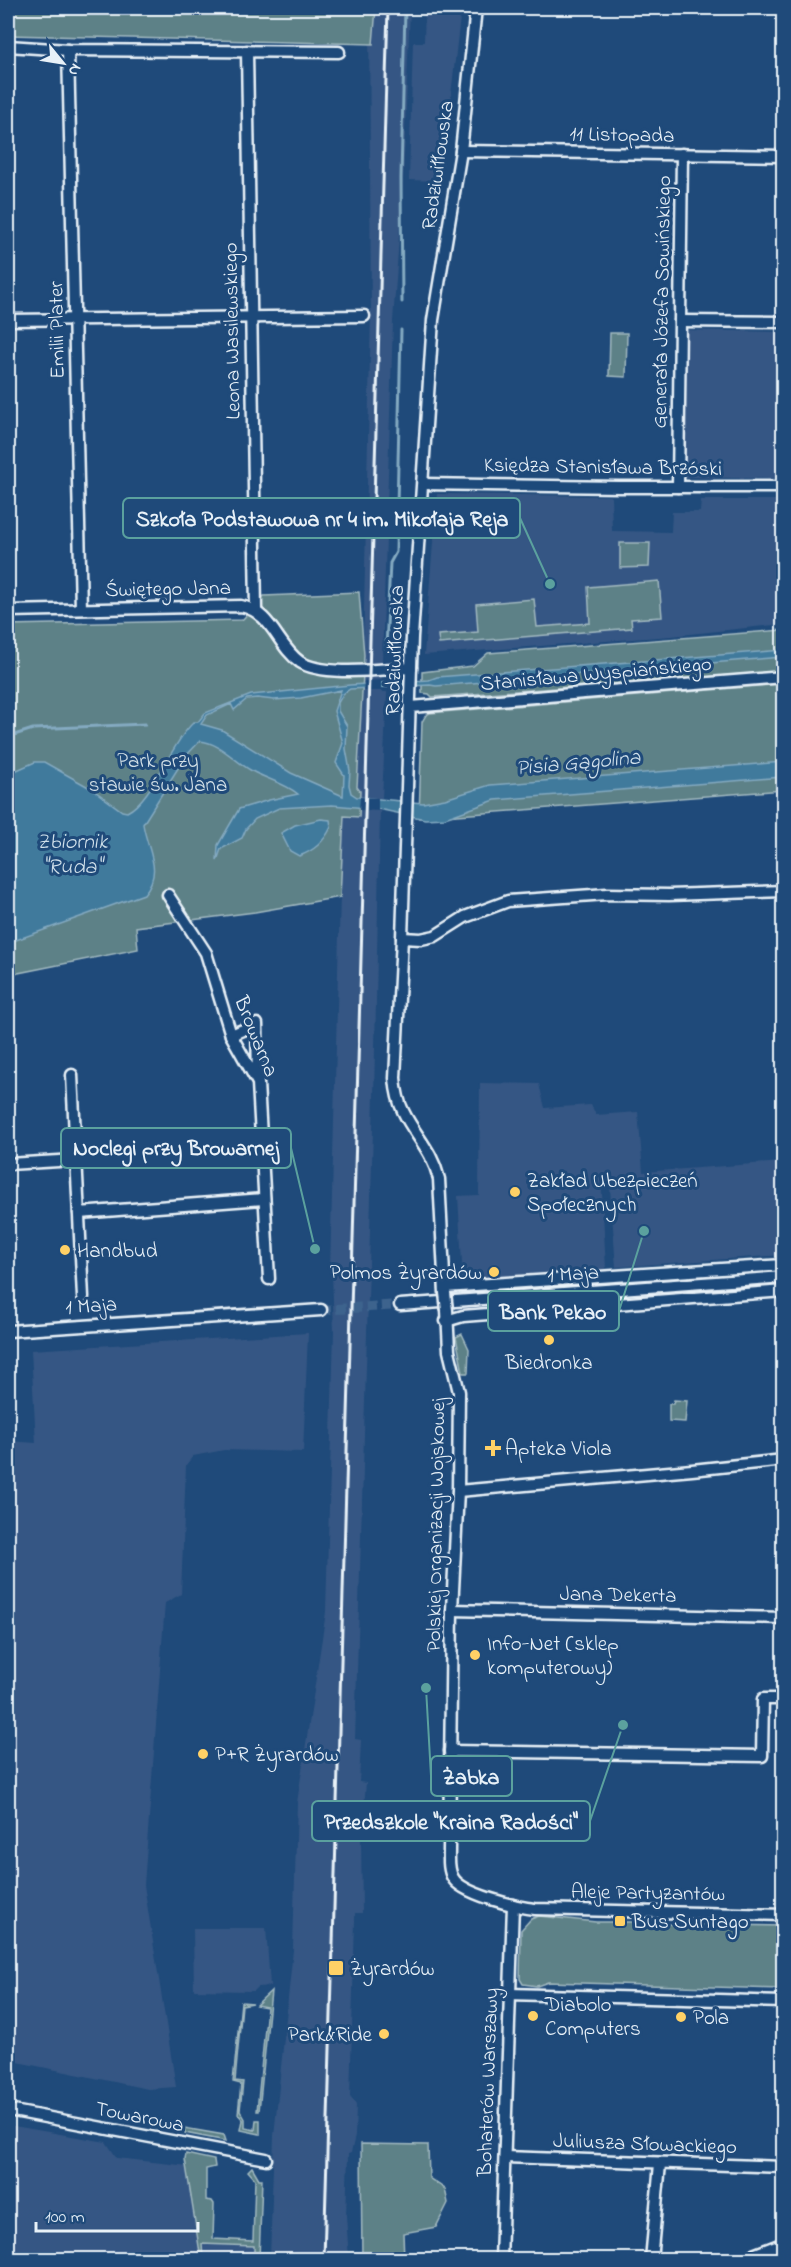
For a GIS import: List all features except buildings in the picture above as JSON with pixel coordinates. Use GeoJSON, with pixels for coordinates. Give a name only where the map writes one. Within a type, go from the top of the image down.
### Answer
{"type":"FeatureCollection","features":[{"type":"Feature","properties":{"kind":"street","name":"Radziwiłłowska"},"geometry":{"type":"LineString","coordinates":[[445,1290],[439,1179],[435,1161],[403,1112],[397,1096],[395,1078],[411,673],[434,309],[461,151],[476,8]]}},
{"type":"Feature","properties":{"kind":"street"},"geometry":{"type":"LineString","coordinates":[[8,46],[68,50],[339,52]]}},
{"type":"Feature","properties":{"kind":"street","name":"Emilii Plater"},"geometry":{"type":"LineString","coordinates":[[68,50],[81,609]]}},
{"type":"Feature","properties":{"kind":"street","name":"Leona Wasilewskiego"},"geometry":{"type":"LineString","coordinates":[[247,51],[256,610]]}},
{"type":"Feature","properties":{"kind":"street","name":"11 Listopada"},"geometry":{"type":"LineString","coordinates":[[461,151],[783,156]]}},
{"type":"Feature","properties":{"kind":"street","name":"Generała Józefa Sowińskiego"},"geometry":{"type":"LineString","coordinates":[[678,487],[682,154]]}},
{"type":"Feature","properties":{"kind":"street"},"geometry":{"type":"LineString","coordinates":[[8,320],[364,316]]}},
{"type":"Feature","properties":{"kind":"street"},"geometry":{"type":"LineString","coordinates":[[680,321],[783,322]]}},
{"type":"Feature","properties":{"kind":"street","name":"Księdza Stanisława Brzóski"},"geometry":{"type":"LineString","coordinates":[[423,484],[783,487]]}},
{"type":"Feature","properties":{"kind":"street","name":"Świętego Jana"},"geometry":{"type":"LineString","coordinates":[[8,611],[241,606],[256,610],[293,656],[311,667],[336,671],[411,673]]}},
{"type":"Feature","properties":{"kind":"street","name":"Stanisława Wyspiańskiego"},"geometry":{"type":"LineString","coordinates":[[411,703],[783,677]]}},
{"type":"Feature","properties":{"kind":"street"},"geometry":{"type":"LineString","coordinates":[[402,938],[422,939],[435,936],[465,917],[508,901],[607,894],[669,895],[783,891]]}},
{"type":"Feature","properties":{"kind":"street","name":"Browarna"},"geometry":{"type":"LineString","coordinates":[[168,895],[206,952],[231,1035],[258,1083],[269,1280]]}},
{"type":"Feature","properties":{"kind":"street"},"geometry":{"type":"LineString","coordinates":[[231,1035],[257,1024],[258,1083]]}},
{"type":"Feature","properties":{"kind":"street"},"geometry":{"type":"LineString","coordinates":[[72,1075],[83,1297]]}},
{"type":"Feature","properties":{"kind":"street"},"geometry":{"type":"LineString","coordinates":[[8,1164],[76,1160]]}},
{"type":"Feature","properties":{"kind":"street"},"geometry":{"type":"LineString","coordinates":[[79,1213],[264,1199]]}},
{"type":"Feature","properties":{"kind":"street","name":"1 Maja"},"geometry":{"type":"LineString","coordinates":[[445,1290],[783,1265]]}},
{"type":"Feature","properties":{"kind":"street","name":"1 Maja"},"geometry":{"type":"LineString","coordinates":[[400,1305],[783,1277]]}},
{"type":"Feature","properties":{"kind":"street","name":"Polskiej Organizacji Wojskowej"},"geometry":{"type":"LineString","coordinates":[[445,1290],[449,1351],[459,1392],[458,1491],[452,1610],[449,1862],[452,1875],[457,1883],[513,1905]]}},
{"type":"Feature","properties":{"kind":"street","name":"1 Maja"},"geometry":{"type":"LineString","coordinates":[[446,1316],[783,1291]]}},
{"type":"Feature","properties":{"kind":"street","name":"1 Maja"},"geometry":{"type":"LineString","coordinates":[[8,1331],[321,1310]]}},
{"type":"Feature","properties":{"kind":"street"},"geometry":{"type":"LineString","coordinates":[[458,1491],[783,1460]]}},
{"type":"Feature","properties":{"kind":"street","name":"Jana Dekerta"},"geometry":{"type":"LineString","coordinates":[[452,1610],[783,1618]]}},
{"type":"Feature","properties":{"kind":"street"},"geometry":{"type":"LineString","coordinates":[[450,1751],[762,1756],[763,1699],[783,1699]]}},
{"type":"Feature","properties":{"kind":"street","name":"Aleje Partyzantów"},"geometry":{"type":"LineString","coordinates":[[513,1905],[535,1909],[783,1915]]}},
{"type":"Feature","properties":{"kind":"street","name":"Bohaterów Warszawy"},"geometry":{"type":"LineString","coordinates":[[501,2259],[513,1905]]}},
{"type":"Feature","properties":{"kind":"street"},"geometry":{"type":"LineString","coordinates":[[509,1994],[783,2001]]}},
{"type":"Feature","properties":{"kind":"street","name":"Towarowa"},"geometry":{"type":"LineString","coordinates":[[8,2110],[266,2159]]}},
{"type":"Feature","properties":{"kind":"street","name":"Juliusza Słowackiego"},"geometry":{"type":"LineString","coordinates":[[505,2157],[783,2167]]}},
{"type":"Feature","properties":{"kind":"street"},"geometry":{"type":"LineString","coordinates":[[651,2259],[660,2164]]}},
{"type":"Feature","properties":{"kind":"street"},"geometry":{"type":"LineString","coordinates":[[740,2259],[779,2244],[783,2249]]}},
{"type":"Feature","properties":{"kind":"shaded area"},"geometry":{"type":"Polygon","coordinates":[[[369,8],[410,8],[403,181],[393,321],[381,692],[387,692],[382,798],[378,798],[378,810],[380,811],[374,1095],[355,1739],[361,1740],[359,1782],[366,1783],[361,1840],[362,1913],[355,1913],[350,2097],[356,2104],[355,2136],[351,2153],[348,2154],[346,2216],[349,2259],[270,2260],[274,2136],[293,1950],[297,1803],[326,1612],[334,1332],[332,1270],[330,1270],[340,897],[344,816],[359,816],[360,791],[357,787],[364,666],[371,313],[369,8]]]}},
{"type":"Feature","properties":{"kind":"shaded area"},"geometry":{"type":"Polygon","coordinates":[[[425,8],[461,8],[441,181],[409,180],[413,42],[424,42],[425,8]]]}},
{"type":"Feature","properties":{"kind":"shaded area"},"geometry":{"type":"Polygon","coordinates":[[[686,330],[783,332],[783,479],[684,477],[686,330]]]}},
{"type":"Feature","properties":{"kind":"shaded area"},"geometry":{"type":"Polygon","coordinates":[[[437,494],[611,496],[612,531],[671,532],[672,512],[700,512],[701,500],[783,500],[783,624],[671,636],[424,655],[437,494]]]}},
{"type":"Feature","properties":{"kind":"shaded area"},"geometry":{"type":"Polygon","coordinates":[[[480,1083],[539,1084],[545,1108],[591,1105],[596,1115],[638,1112],[643,1172],[783,1162],[783,1255],[616,1267],[609,1174],[601,1176],[606,1269],[463,1279],[458,1196],[479,1195],[480,1083]]]}},
{"type":"Feature","properties":{"kind":"shaded area"},"geometry":{"type":"Polygon","coordinates":[[[308,1333],[303,1452],[224,1450],[193,1456],[186,1465],[181,1594],[165,1603],[144,1885],[176,2087],[148,2089],[8,2060],[8,1441],[36,1443],[31,1350],[308,1333]]]}},
{"type":"Feature","properties":{"kind":"shaded area"},"geometry":{"type":"Polygon","coordinates":[[[193,1928],[266,1928],[270,1986],[258,1987],[254,1991],[194,1990],[193,1928]]]}},
{"type":"Feature","properties":{"kind":"shaded area"},"geometry":{"type":"Polygon","coordinates":[[[8,2125],[106,2142],[117,2158],[188,2166],[201,2244],[255,2246],[254,2259],[8,2259],[8,2125]]]}},
{"type":"Feature","properties":{"kind":"green space"},"geometry":{"type":"Polygon","coordinates":[[[8,8],[376,8],[373,44],[8,35],[8,8]]]}},
{"type":"Feature","properties":{"kind":"green space"},"geometry":{"type":"Polygon","coordinates":[[[610,333],[627,333],[626,377],[609,376],[610,333]]]}},
{"type":"Feature","properties":{"kind":"green space"},"geometry":{"type":"Polygon","coordinates":[[[620,543],[650,543],[649,567],[620,568],[620,543]]]}},
{"type":"Feature","properties":{"kind":"green space"},"geometry":{"type":"Polygon","coordinates":[[[659,581],[662,617],[631,619],[632,628],[439,644],[438,635],[478,632],[476,604],[534,599],[537,627],[590,623],[588,587],[659,581]]]}},
{"type":"Feature","properties":{"kind":"green space","name":"Park przy stawie św. Jana"},"geometry":{"type":"Polygon","coordinates":[[[359,592],[364,655],[357,787],[360,791],[359,817],[344,816],[340,897],[255,912],[136,927],[138,949],[8,975],[8,625],[242,620],[264,596],[359,592]]]}},
{"type":"Feature","properties":{"kind":"green space"},"geometry":{"type":"Polygon","coordinates":[[[783,630],[783,671],[432,697],[422,693],[422,672],[473,666],[488,653],[783,630]]]}},
{"type":"Feature","properties":{"kind":"green space"},"geometry":{"type":"Polygon","coordinates":[[[783,684],[783,790],[419,818],[422,722],[430,713],[783,684]]]}},
{"type":"Feature","properties":{"kind":"green space"},"geometry":{"type":"Polygon","coordinates":[[[462,1334],[469,1349],[468,1373],[463,1373],[456,1337],[462,1334]]]}},
{"type":"Feature","properties":{"kind":"green space"},"geometry":{"type":"Polygon","coordinates":[[[674,1400],[687,1401],[685,1422],[669,1421],[669,1404],[673,1404],[674,1400]]]}},
{"type":"Feature","properties":{"kind":"green space"},"geometry":{"type":"Polygon","coordinates":[[[539,1916],[596,1922],[639,1922],[643,1919],[653,1919],[659,1924],[783,1926],[783,1989],[548,1982],[537,1986],[523,1984],[520,1979],[521,1930],[531,1919],[539,1916]]]}},
{"type":"Feature","properties":{"kind":"green space"},"geometry":{"type":"Polygon","coordinates":[[[271,1991],[259,2111],[257,2111],[267,2007],[256,2005],[271,1991]]]}},
{"type":"Feature","properties":{"kind":"green space"},"geometry":{"type":"Polygon","coordinates":[[[241,2002],[253,2003],[242,2005],[235,2081],[243,2082],[240,2110],[245,2119],[245,2128],[255,2130],[256,2120],[260,2120],[260,2134],[241,2130],[243,2120],[238,2114],[241,2084],[233,2082],[241,2002]]]}},
{"type":"Feature","properties":{"kind":"green space"},"geometry":{"type":"Polygon","coordinates":[[[184,2128],[224,2135],[226,2141],[185,2133],[184,2128]]]}},
{"type":"Feature","properties":{"kind":"green space"},"geometry":{"type":"Polygon","coordinates":[[[361,2144],[428,2145],[429,2178],[445,2189],[448,2203],[436,2227],[403,2233],[404,2259],[362,2259],[361,2144]]]}},
{"type":"Feature","properties":{"kind":"green space"},"geometry":{"type":"Polygon","coordinates":[[[186,2154],[214,2160],[215,2167],[206,2169],[206,2200],[214,2204],[213,2239],[253,2241],[255,2179],[248,2171],[252,2167],[259,2179],[262,2179],[259,2259],[254,2259],[254,2246],[202,2244],[203,2259],[201,2259],[186,2154]]]}},
{"type":"Feature","properties":{"kind":"water","name":"Zbiornik \"Ruda\""},"geometry":{"type":"Polygon","coordinates":[[[783,650],[783,657],[436,686],[350,689],[343,694],[338,703],[338,711],[347,726],[346,749],[351,793],[357,797],[423,803],[445,799],[490,785],[783,762],[783,777],[495,800],[445,818],[425,819],[378,809],[332,805],[279,808],[255,819],[242,838],[221,849],[217,861],[218,845],[239,809],[298,794],[252,771],[215,745],[200,741],[185,757],[143,824],[154,869],[150,885],[144,894],[8,943],[8,774],[35,762],[44,762],[127,812],[145,796],[177,743],[194,722],[198,722],[205,713],[251,695],[429,680],[437,677],[783,650]],[[341,690],[301,698],[247,699],[234,710],[231,704],[207,715],[201,724],[222,730],[291,773],[343,796],[344,775],[336,763],[343,743],[334,711],[341,690]]]}},
{"type":"Feature","properties":{"kind":"water"},"geometry":{"type":"Polygon","coordinates":[[[321,819],[330,820],[331,827],[322,841],[299,856],[290,851],[281,833],[295,825],[321,819]]]}},
{"type":"Feature","properties":{"kind":"pier"},"geometry":{"type":"Polygon","coordinates":[[[381,680],[381,691],[363,691],[364,681],[381,680]]]}},
{"type":"Feature","properties":{"kind":"pier"},"geometry":{"type":"Polygon","coordinates":[[[360,797],[378,798],[378,811],[359,810],[360,797]]]}},
{"type":"Feature","properties":{"kind":"waterway"},"geometry":{"type":"LineString","coordinates":[[402,302],[401,178],[405,8]]}},
{"type":"Feature","properties":{"kind":"waterway"},"geometry":{"type":"LineString","coordinates":[[386,648],[390,563],[396,552],[401,330]]}},
{"type":"Feature","properties":{"kind":"waterway"},"geometry":{"type":"LineString","coordinates":[[8,737],[33,729],[145,724]]}},
{"type":"Feature","properties":{"kind":"tunnel"},"geometry":{"type":"LineString","coordinates":[[321,1310],[400,1305]]}},
{"type":"Feature","properties":{"kind":"railway"},"geometry":{"type":"LineString","coordinates":[[324,2260],[388,8]]}},
{"type":"Feature","properties":{"kind":"place","name":"Szkoła Podstawowa nr 4 im. Mikołaja Reja"},"geometry":{"type":"Point","coordinates":[550,584]}},
{"type":"Feature","properties":{"kind":"place","name":"Zakład Ubezpieczeń Społecznych"},"geometry":{"type":"Point","coordinates":[515,1192]}},
{"type":"Feature","properties":{"kind":"place","name":"Bank Pekao"},"geometry":{"type":"Point","coordinates":[644,1231]}},
{"type":"Feature","properties":{"kind":"place","name":"Noclegi przy Browarnej"},"geometry":{"type":"Point","coordinates":[315,1249]}},
{"type":"Feature","properties":{"kind":"place","name":"Handbud"},"geometry":{"type":"Point","coordinates":[65,1250]}},
{"type":"Feature","properties":{"kind":"place","name":"Polmos Żyrardów"},"geometry":{"type":"Point","coordinates":[494,1272]}},
{"type":"Feature","properties":{"kind":"place","name":"Biedronka"},"geometry":{"type":"Point","coordinates":[549,1340]}},
{"type":"Feature","properties":{"kind":"place","name":"Apteka Viola"},"geometry":{"type":"Point","coordinates":[493,1448]}},
{"type":"Feature","properties":{"kind":"place","name":"Info-Net (sklep komputerowy)"},"geometry":{"type":"Point","coordinates":[475,1655]}},
{"type":"Feature","properties":{"kind":"place","name":"Żabka"},"geometry":{"type":"Point","coordinates":[426,1688]}},
{"type":"Feature","properties":{"kind":"place","name":"Przedszkole \"Kraina Radości\""},"geometry":{"type":"Point","coordinates":[623,1725]}},
{"type":"Feature","properties":{"kind":"place","name":"P+R Żyrardów"},"geometry":{"type":"Point","coordinates":[203,1754]}},
{"type":"Feature","properties":{"kind":"place","name":"Bus Suntago"},"geometry":{"type":"Point","coordinates":[620,1921]}},
{"type":"Feature","properties":{"kind":"place","name":"Żyrardów"},"geometry":{"type":"Point","coordinates":[336,1968]}},
{"type":"Feature","properties":{"kind":"place","name":"Diabolo Computers"},"geometry":{"type":"Point","coordinates":[533,2016]}},
{"type":"Feature","properties":{"kind":"place","name":"Pola"},"geometry":{"type":"Point","coordinates":[681,2017]}},
{"type":"Feature","properties":{"kind":"place","name":"Park&Ride"},"geometry":{"type":"Point","coordinates":[384,2034]}},
{"type":"Feature","properties":{"kind":"water label","name":"Pisia Gągolina"},"geometry":{"type":"Point","coordinates":[578,761]}}]}
